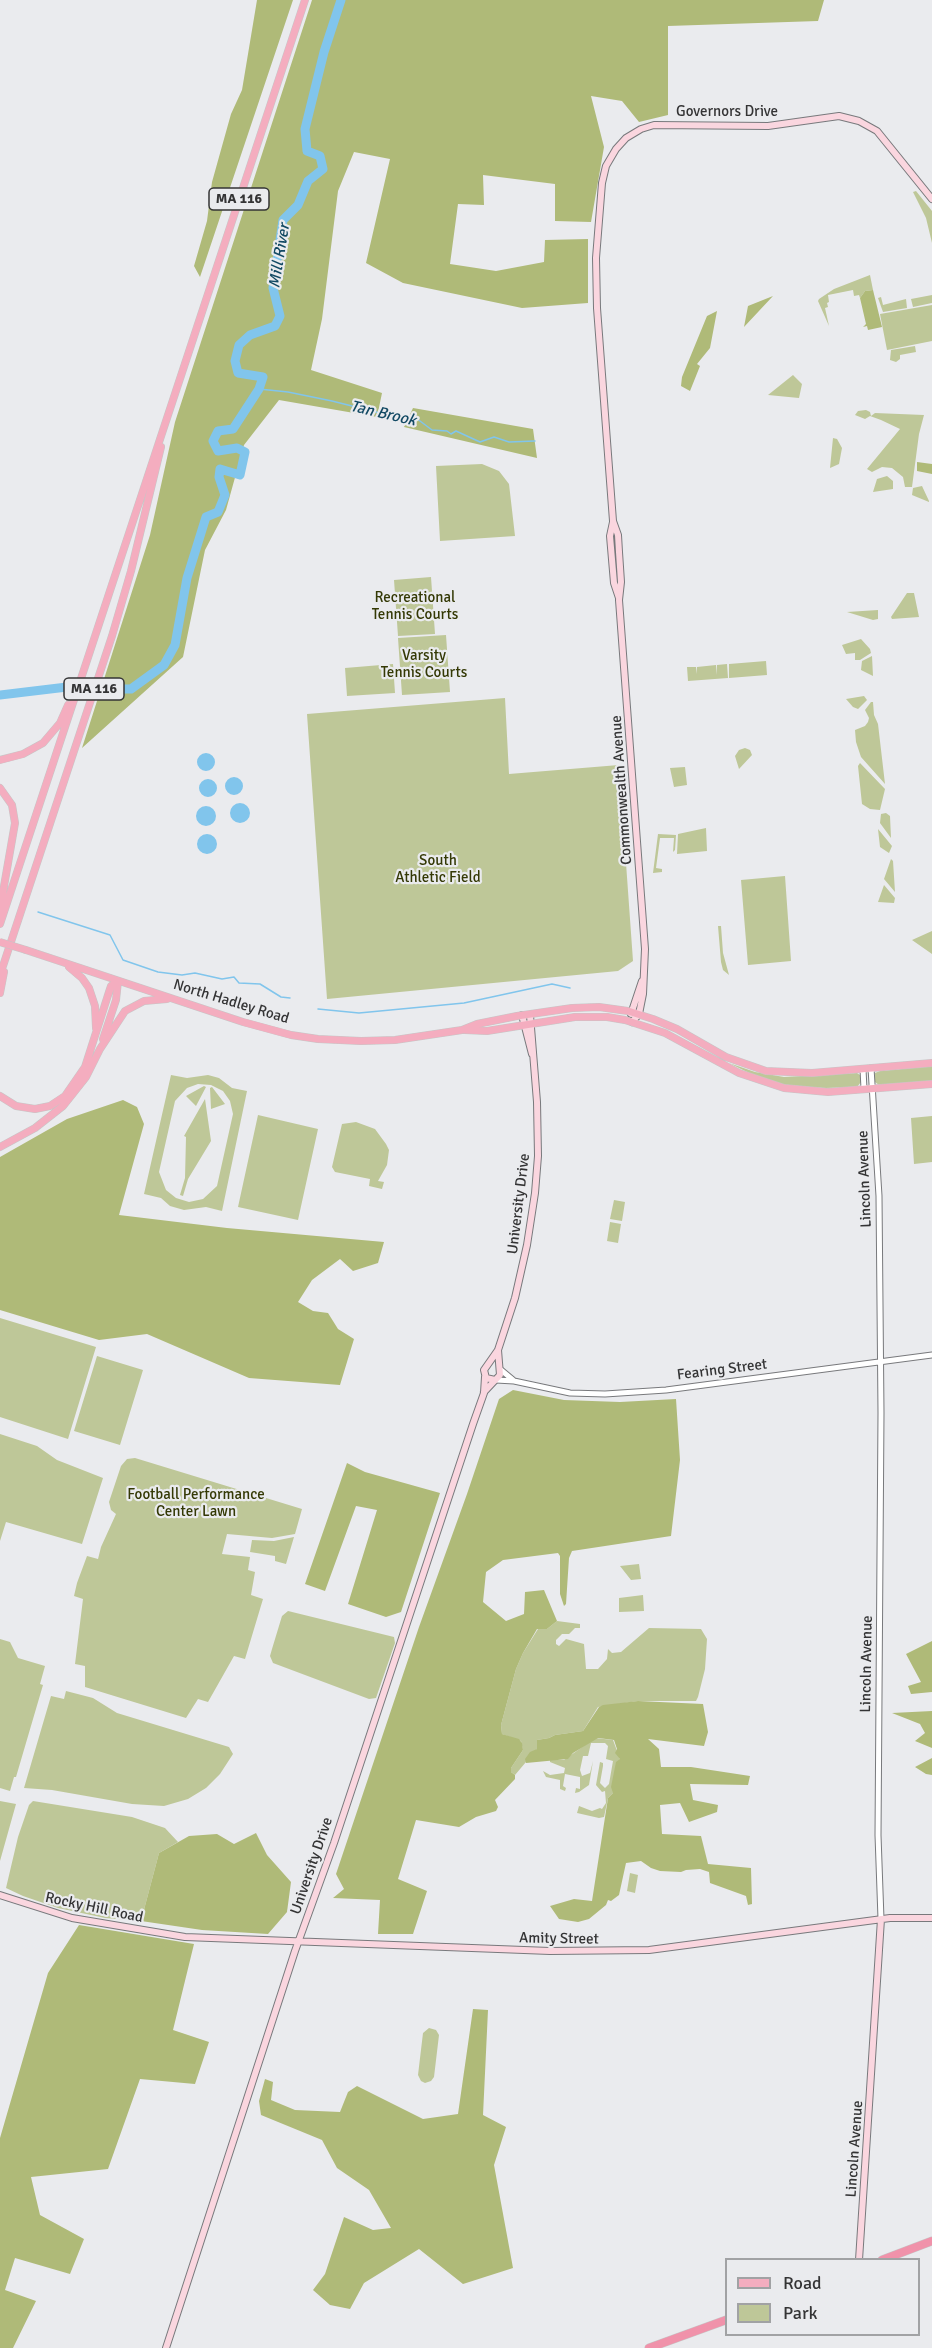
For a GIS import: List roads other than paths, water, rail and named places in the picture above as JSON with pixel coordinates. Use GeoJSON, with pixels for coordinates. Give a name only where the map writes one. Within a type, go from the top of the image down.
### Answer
{"type":"FeatureCollection","features":[{"type":"Feature","properties":{"kind":"highway"},"geometry":{"type":"LineString","coordinates":[[885,2258],[932,2241]]}},
{"type":"Feature","properties":{"kind":"highway"},"geometry":{"type":"LineString","coordinates":[[649,2348],[725,2320]]}},
{"type":"Feature","properties":{"kind":"main road","name":"MA 116"},"geometry":{"type":"LineString","coordinates":[[0,924],[304,0]]}},
{"type":"Feature","properties":{"kind":"main road","name":"Governors Drive"},"geometry":{"type":"LineString","coordinates":[[598,233],[603,177],[611,156],[633,133],[649,126],[664,124],[768,126],[830,117],[853,119],[866,123],[880,134],[932,199]]}},
{"type":"Feature","properties":{"kind":"main road","name":"Commonwealth Avenue"},"geometry":{"type":"LineString","coordinates":[[598,233],[597,308],[645,949],[643,994],[639,1014]]}},
{"type":"Feature","properties":{"kind":"main road","name":"MA 116"},"geometry":{"type":"LineString","coordinates":[[0,975],[112,636],[173,398]]}},
{"type":"Feature","properties":{"kind":"main road"},"geometry":{"type":"LineString","coordinates":[[0,760],[32,750],[46,740],[58,726],[105,607]]}},
{"type":"Feature","properties":{"kind":"main road"},"geometry":{"type":"LineString","coordinates":[[0,788],[12,806],[15,824],[0,909]]}},
{"type":"Feature","properties":{"kind":"main road","name":"North Hadley Road"},"geometry":{"type":"LineString","coordinates":[[0,942],[265,1028],[326,1040],[383,1041],[462,1030]]}},
{"type":"Feature","properties":{"kind":"main road"},"geometry":{"type":"LineString","coordinates":[[0,993],[7,953]]}},
{"type":"Feature","properties":{"kind":"main road"},"geometry":{"type":"LineString","coordinates":[[63,962],[79,975],[91,992],[96,1015],[96,1047]]}},
{"type":"Feature","properties":{"kind":"main road","name":"Commonwealth Avenue"},"geometry":{"type":"LineString","coordinates":[[630,1012],[643,978]]}},
{"type":"Feature","properties":{"kind":"main road"},"geometry":{"type":"LineString","coordinates":[[0,1147],[56,1114],[79,1087],[96,1047],[111,986],[118,981]]}},
{"type":"Feature","properties":{"kind":"main road"},"geometry":{"type":"LineString","coordinates":[[0,1095],[16,1106],[27,1109],[50,1106],[65,1096],[77,1081],[96,1047],[120,1016],[131,1006],[148,1000],[174,1000]]}},
{"type":"Feature","properties":{"kind":"main road"},"geometry":{"type":"LineString","coordinates":[[462,1030],[477,1024],[580,1007],[639,1014],[677,1029],[726,1058],[759,1070],[798,1074],[932,1064]]}},
{"type":"Feature","properties":{"kind":"main road"},"geometry":{"type":"LineString","coordinates":[[630,1012],[632,1022]]}},
{"type":"Feature","properties":{"kind":"main road"},"geometry":{"type":"LineString","coordinates":[[632,1022],[639,1014]]}},
{"type":"Feature","properties":{"kind":"main road","name":"University Drive"},"geometry":{"type":"LineString","coordinates":[[166,2348],[298,1942],[334,1843],[484,1393],[484,1370],[498,1350],[524,1260],[534,1203],[537,1134],[533,1058],[526,1015]]}},
{"type":"Feature","properties":{"kind":"main road"},"geometry":{"type":"LineString","coordinates":[[462,1030],[481,1031],[588,1016],[614,1018],[672,1036],[739,1073],[773,1086],[814,1092],[932,1084]]}},
{"type":"Feature","properties":{"kind":"main road","name":"University Drive"},"geometry":{"type":"LineString","coordinates":[[484,1393],[500,1376],[498,1350]]}},
{"type":"Feature","properties":{"kind":"main road"},"geometry":{"type":"LineString","coordinates":[[489,1364],[495,1364],[500,1369]]}},
{"type":"Feature","properties":{"kind":"main road"},"geometry":{"type":"LineString","coordinates":[[485,1377],[490,1381],[496,1380]]}},
{"type":"Feature","properties":{"kind":"main road","name":"Rocky Hill Road"},"geometry":{"type":"LineString","coordinates":[[0,1895],[72,1918],[184,1937]]}},
{"type":"Feature","properties":{"kind":"main road","name":"Amity Street"},"geometry":{"type":"LineString","coordinates":[[184,1937],[534,1951],[621,1951],[702,1944],[881,1919],[932,1918]]}},
{"type":"Feature","properties":{"kind":"main road","name":"Lincoln Avenue"},"geometry":{"type":"LineString","coordinates":[[859,2258],[881,1919]]}},
{"type":"Feature","properties":{"kind":"street","name":"Lincoln Avenue"},"geometry":{"type":"LineString","coordinates":[[868,1089],[871,1068]]}},
{"type":"Feature","properties":{"kind":"street","name":"Lincoln Avenue"},"geometry":{"type":"LineString","coordinates":[[863,1069],[868,1089],[879,1186],[878,1835],[881,1919]]}},
{"type":"Feature","properties":{"kind":"street","name":"Fearing Street"},"geometry":{"type":"LineString","coordinates":[[496,1380],[514,1381],[570,1393],[605,1394],[666,1390],[932,1355]]}},
{"type":"Feature","properties":{"kind":"street","name":"Fearing Street"},"geometry":{"type":"LineString","coordinates":[[500,1369],[514,1381]]}},
{"type":"Feature","properties":{"kind":"water"},"geometry":{"type":"Polygon","coordinates":[[[206,753],[212,756],[215,762],[212,768],[206,771],[200,768],[197,762],[200,756],[206,753]]]}},
{"type":"Feature","properties":{"kind":"water"},"geometry":{"type":"Polygon","coordinates":[[[234,777],[240,780],[243,786],[240,792],[234,795],[228,792],[225,786],[228,780],[234,777]]]}},
{"type":"Feature","properties":{"kind":"water"},"geometry":{"type":"Polygon","coordinates":[[[208,779],[214,782],[217,788],[214,794],[208,797],[202,794],[199,788],[202,782],[208,779]]]}},
{"type":"Feature","properties":{"kind":"water"},"geometry":{"type":"Polygon","coordinates":[[[236,803],[244,803],[250,809],[250,817],[244,823],[236,823],[230,817],[230,809],[236,803]]]}},
{"type":"Feature","properties":{"kind":"water"},"geometry":{"type":"Polygon","coordinates":[[[202,806],[210,806],[216,812],[216,820],[210,826],[202,826],[196,820],[196,812],[202,806]]]}},
{"type":"Feature","properties":{"kind":"water"},"geometry":{"type":"Polygon","coordinates":[[[203,834],[211,834],[217,840],[217,848],[211,854],[203,854],[197,848],[197,840],[203,834]]]}},
{"type":"Feature","properties":{"kind":"waterway","name":"Mill River"},"geometry":{"type":"LineString","coordinates":[[114,689],[131,689],[164,665],[175,645],[187,578],[206,517],[218,512],[225,495],[219,477],[220,469],[240,475],[245,452],[237,448],[218,451],[213,441],[218,431],[233,429],[259,389],[263,377],[238,373],[235,361],[239,345],[250,335],[275,326],[280,316],[273,288],[283,220],[298,205],[308,181],[323,169],[320,156],[307,151],[305,129],[324,52],[341,0]]}},
{"type":"Feature","properties":{"kind":"waterway","name":"Tan Brook"},"geometry":{"type":"LineString","coordinates":[[259,389],[288,392],[392,416],[416,418],[432,430],[447,431],[451,434],[456,431],[480,442],[494,437],[509,442],[535,441]]}},
{"type":"Feature","properties":{"kind":"waterway","name":"Mill River"},"geometry":{"type":"LineString","coordinates":[[0,695],[67,687]]}},
{"type":"Feature","properties":{"kind":"waterway"},"geometry":{"type":"LineString","coordinates":[[38,912],[110,935],[123,960],[158,972],[182,975],[195,973],[222,979],[234,977],[239,983],[260,984],[281,997],[290,998]]}},
{"type":"Feature","properties":{"kind":"waterway"},"geometry":{"type":"LineString","coordinates":[[318,1009],[359,1013],[464,1003],[552,984],[570,988]]}},
{"type":"Feature","properties":{"kind":"park label","name":"Recreational Tennis Courts"},"geometry":{"type":"Point","coordinates":[415,606]}},
{"type":"Feature","properties":{"kind":"park label","name":"Varsity Tennis Courts"},"geometry":{"type":"Point","coordinates":[424,664]}},
{"type":"Feature","properties":{"kind":"park label","name":"South Athletic Field"},"geometry":{"type":"Point","coordinates":[438,870]}},
{"type":"Feature","properties":{"kind":"park label","name":"Football Performance Center Lawn"},"geometry":{"type":"Point","coordinates":[196,1504]}}]}
